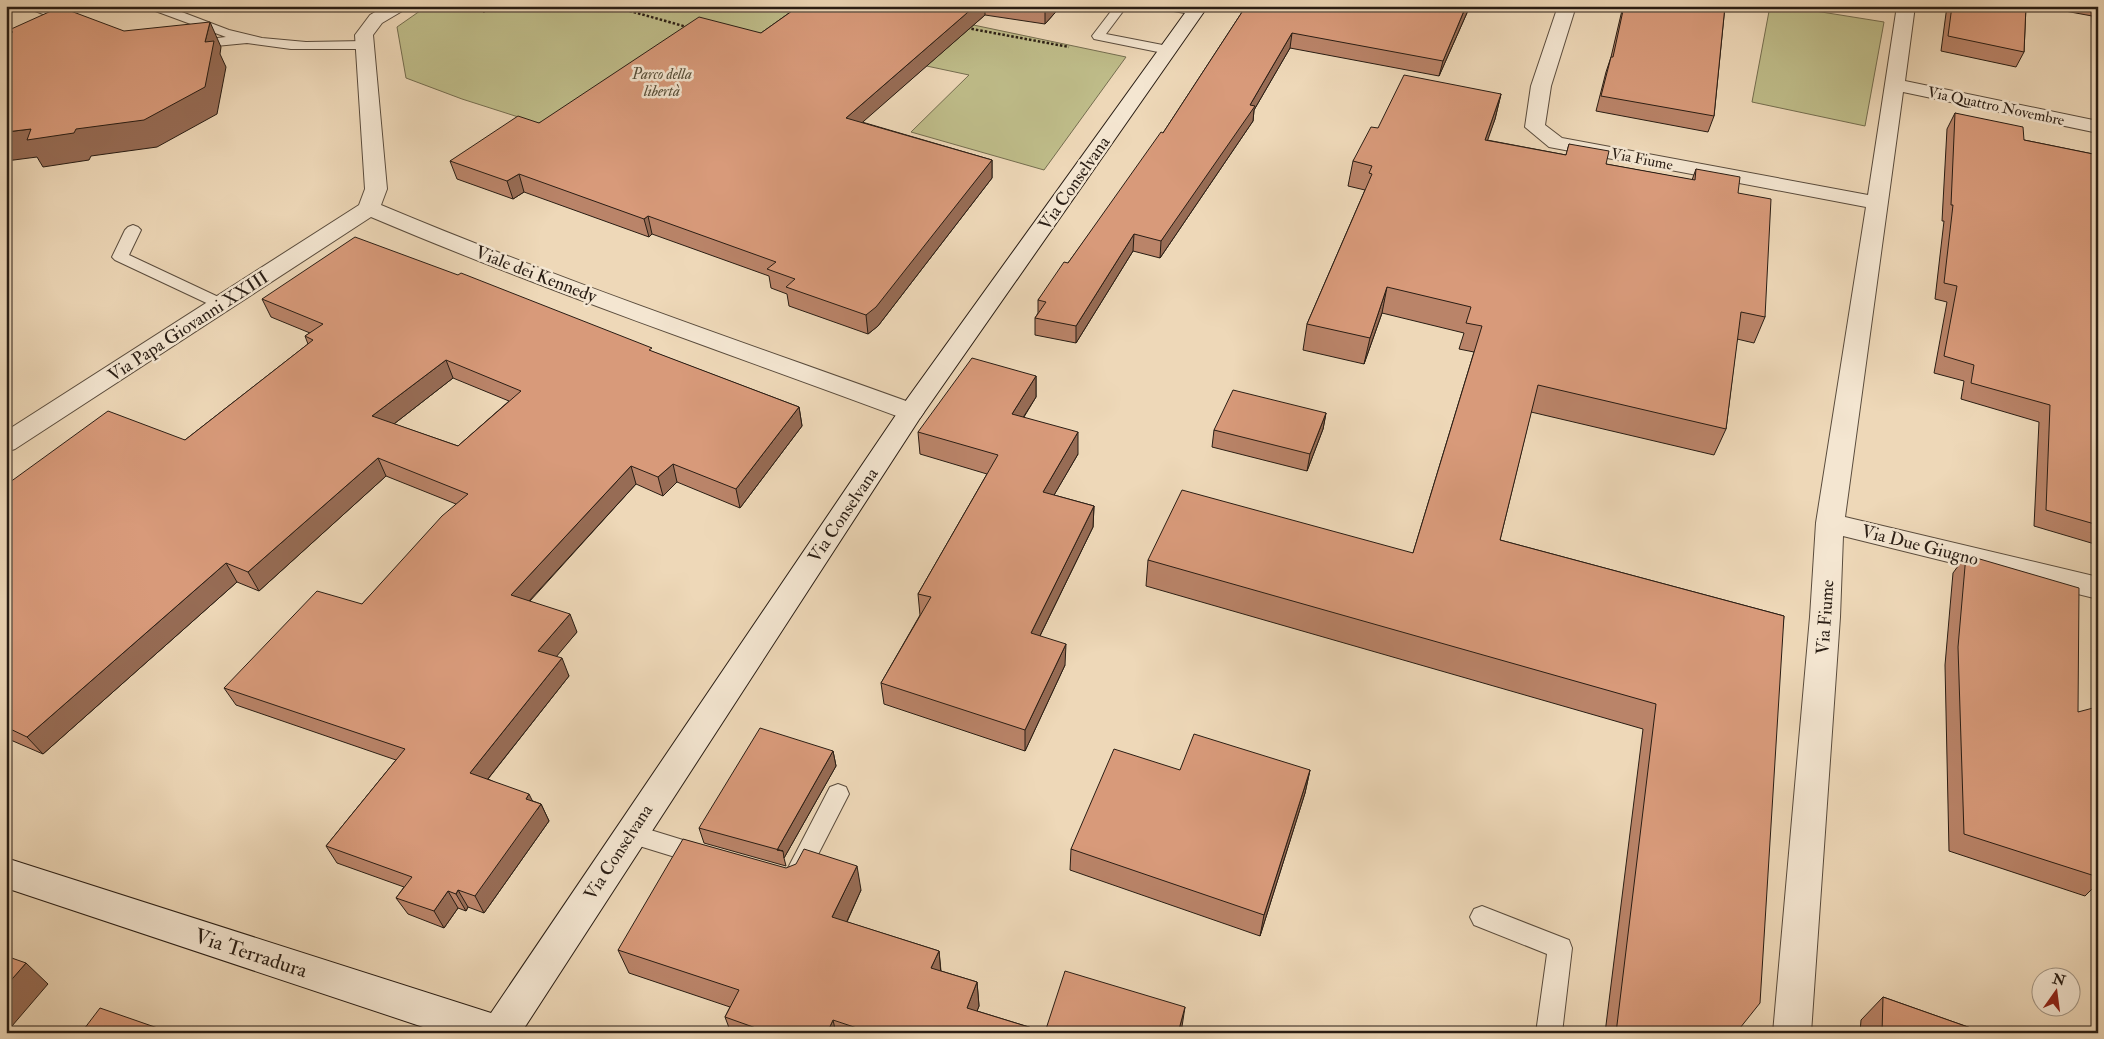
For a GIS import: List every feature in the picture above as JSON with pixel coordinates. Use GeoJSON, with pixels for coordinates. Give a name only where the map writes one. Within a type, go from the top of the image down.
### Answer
{"type":"FeatureCollection","features":[{"type":"Feature","properties":{"kind":"street"},"geometry":{"type":"LineString","coordinates":[[368,208],[376,189],[364,35],[376,19],[398,6]]}},
{"type":"Feature","properties":{"kind":"street","name":"Via Fiume"},"geometry":{"type":"LineString","coordinates":[[1567,6],[1540,86],[1535,127],[1556,143],[1877,203]]}},
{"type":"Feature","properties":{"kind":"street","name":"Via Fiume"},"geometry":{"type":"LineString","coordinates":[[1792,1033],[1825,617],[1830,523],[1906,6]]}},
{"type":"Feature","properties":{"kind":"street","name":"Via Conselvana"},"geometry":{"type":"LineString","coordinates":[[497,1033],[911,412],[1197,9]]}},
{"type":"Feature","properties":{"kind":"street","name":"Via Quattro Novembre"},"geometry":{"type":"LineString","coordinates":[[1895,85],[2098,127]]}},
{"type":"Feature","properties":{"kind":"street","name":"Via Papa Giovanni XXIII"},"geometry":{"type":"LineString","coordinates":[[6,443],[368,208]]}},
{"type":"Feature","properties":{"kind":"street","name":"Viale dei Kennedy"},"geometry":{"type":"LineString","coordinates":[[368,208],[572,288],[911,412]]}},
{"type":"Feature","properties":{"kind":"street","name":"Via Due Giugno"},"geometry":{"type":"LineString","coordinates":[[1830,523],[2098,588]]}},
{"type":"Feature","properties":{"kind":"street","name":"Via Terradura"},"geometry":{"type":"LineString","coordinates":[[6,873],[497,1033]]}},
{"type":"Feature","properties":{"kind":"lane"},"geometry":{"type":"LineString","coordinates":[[34,6],[81,24]]}},
{"type":"Feature","properties":{"kind":"lane"},"geometry":{"type":"LineString","coordinates":[[154,6],[246,39],[267,43],[330,47],[366,45]]}},
{"type":"Feature","properties":{"kind":"lane"},"geometry":{"type":"LineString","coordinates":[[1121,6],[1098,36],[1168,50]]}},
{"type":"Feature","properties":{"kind":"lane"},"geometry":{"type":"LineString","coordinates":[[1168,6],[1197,9]]}},
{"type":"Feature","properties":{"kind":"lane"},"geometry":{"type":"LineString","coordinates":[[182,45],[246,39]]}},
{"type":"Feature","properties":{"kind":"lane"},"geometry":{"type":"LineString","coordinates":[[133,230],[120,257],[222,304]]}},
{"type":"Feature","properties":{"kind":"lane"},"geometry":{"type":"LineString","coordinates":[[775,876],[793,882],[838,794]]}},
{"type":"Feature","properties":{"kind":"lane"},"geometry":{"type":"LineString","coordinates":[[631,834],[720,860]]}},
{"type":"Feature","properties":{"kind":"lane"},"geometry":{"type":"LineString","coordinates":[[1482,917],[1560,948],[1549,1033]]}},
{"type":"Feature","properties":{"kind":"path"},"geometry":{"type":"LineString","coordinates":[[483,12],[492,6]]}},
{"type":"Feature","properties":{"kind":"path"},"geometry":{"type":"LineString","coordinates":[[612,6],[688,28]]}},
{"type":"Feature","properties":{"kind":"path"},"geometry":{"type":"LineString","coordinates":[[781,6],[787,8],[798,6]]}},
{"type":"Feature","properties":{"kind":"path"},"geometry":{"type":"LineString","coordinates":[[964,27],[1071,47]]}},
{"type":"Feature","properties":{"kind":"green space","name":"Parco della libertà"},"geometry":{"type":"Polygon","coordinates":[[[427,6],[899,6],[921,14],[1126,57],[1044,170],[911,132],[969,75],[856,51],[678,168],[462,99],[406,78],[397,27],[427,6]]]}},
{"type":"Feature","properties":{"kind":"green space"},"geometry":{"type":"Polygon","coordinates":[[[1770,6],[1784,6],[1884,22],[1865,126],[1752,102],[1770,6]]]}},
{"type":"Feature","properties":{"kind":"building"},"geometry":{"type":"Polygon","coordinates":[[[799,6],[975,6],[846,118],[992,160],[876,307],[866,315],[786,287],[795,279],[767,269],[776,262],[648,216],[644,219],[519,174],[507,181],[450,161],[518,116],[539,123],[699,17],[761,33],[799,6]]]}},
{"type":"Feature","properties":{"kind":"building"},"geometry":{"type":"Polygon","coordinates":[[[1246,6],[1466,6],[1443,61],[1292,33],[1250,105],[1255,106],[1161,241],[1134,234],[1076,326],[1035,318],[1046,302],[1038,300],[1064,262],[1068,263],[1161,132],[1163,133],[1246,6]]]}},
{"type":"Feature","properties":{"kind":"building"},"geometry":{"type":"Polygon","coordinates":[[[1624,6],[1725,6],[1714,116],[1601,96],[1611,57],[1613,57],[1624,6]]]}},
{"type":"Feature","properties":{"kind":"building"},"geometry":{"type":"Polygon","coordinates":[[[1952,6],[2026,6],[2024,52],[1948,36],[1952,6]]]}},
{"type":"Feature","properties":{"kind":"building"},"geometry":{"type":"Polygon","coordinates":[[[60,7],[124,31],[210,22],[205,42],[214,41],[205,87],[144,120],[76,129],[74,133],[27,140],[31,129],[6,132],[6,35],[13,32],[9,30],[60,7]]]}},
{"type":"Feature","properties":{"kind":"building"},"geometry":{"type":"Polygon","coordinates":[[[1404,75],[1501,94],[1485,140],[1566,155],[1569,144],[1609,151],[1606,164],[1695,180],[1696,169],[1740,177],[1738,193],[1771,199],[1765,317],[1741,312],[1726,429],[1538,385],[1500,540],[1784,616],[1760,1003],[1736,1033],[1616,1033],[1656,704],[1148,560],[1182,490],[1413,553],[1482,326],[1466,323],[1471,307],[1387,287],[1370,338],[1307,324],[1372,174],[1369,173],[1372,166],[1353,161],[1371,127],[1378,128],[1404,75]]]}},
{"type":"Feature","properties":{"kind":"building"},"geometry":{"type":"Polygon","coordinates":[[[1955,113],[2023,127],[2024,140],[2098,155],[2098,525],[2046,510],[2050,405],[1971,383],[1974,365],[1944,356],[1957,286],[1944,283],[1953,205],[1951,205],[1955,113]]]}},
{"type":"Feature","properties":{"kind":"building"},"geometry":{"type":"Polygon","coordinates":[[[355,237],[458,275],[461,273],[652,348],[649,350],[799,407],[736,489],[673,464],[658,477],[631,466],[511,595],[570,614],[538,651],[562,658],[470,773],[529,794],[526,799],[541,804],[475,896],[458,890],[456,894],[448,891],[434,911],[396,898],[412,877],[326,846],[405,749],[224,688],[317,591],[362,604],[442,516],[468,494],[378,458],[248,572],[226,563],[27,737],[6,727],[6,485],[108,411],[185,440],[313,340],[305,336],[323,324],[262,299],[355,237]],[[446,360],[372,416],[458,446],[521,391],[446,360]]]}},
{"type":"Feature","properties":{"kind":"building"},"geometry":{"type":"Polygon","coordinates":[[[972,358],[1036,376],[1012,414],[1078,432],[1043,492],[1094,506],[1031,633],[1066,644],[1025,730],[881,683],[931,597],[918,594],[998,455],[918,432],[972,358]]]}},
{"type":"Feature","properties":{"kind":"building"},"geometry":{"type":"Polygon","coordinates":[[[1233,390],[1326,413],[1310,454],[1214,430],[1233,390]]]}},
{"type":"Feature","properties":{"kind":"building"},"geometry":{"type":"Polygon","coordinates":[[[1966,555],[2079,588],[2078,712],[2093,708],[2098,754],[2098,877],[1964,834],[1958,647],[1966,555]]]}},
{"type":"Feature","properties":{"kind":"building"},"geometry":{"type":"Polygon","coordinates":[[[760,728],[833,751],[777,849],[699,828],[760,728]]]}},
{"type":"Feature","properties":{"kind":"building"},"geometry":{"type":"Polygon","coordinates":[[[1194,734],[1310,770],[1264,915],[1071,849],[1114,749],[1180,770],[1194,734]]]}},
{"type":"Feature","properties":{"kind":"building"},"geometry":{"type":"Polygon","coordinates":[[[683,839],[786,868],[796,864],[804,849],[857,866],[832,917],[939,951],[931,968],[977,982],[967,1008],[1045,1032],[1065,971],[1185,1007],[1178,1033],[872,1033],[833,1020],[827,1033],[770,1033],[725,1017],[739,990],[618,950],[683,839]]]}},
{"type":"Feature","properties":{"kind":"building"},"geometry":{"type":"Polygon","coordinates":[[[6,956],[26,963],[6,986],[6,956]]]}},
{"type":"Feature","properties":{"kind":"building"},"geometry":{"type":"Polygon","coordinates":[[[1883,997],[1985,1033],[1882,1033],[1883,997]]]}},
{"type":"Feature","properties":{"kind":"building"},"geometry":{"type":"Polygon","coordinates":[[[100,1008],[172,1033],[81,1033],[100,1008]]]}}]}
